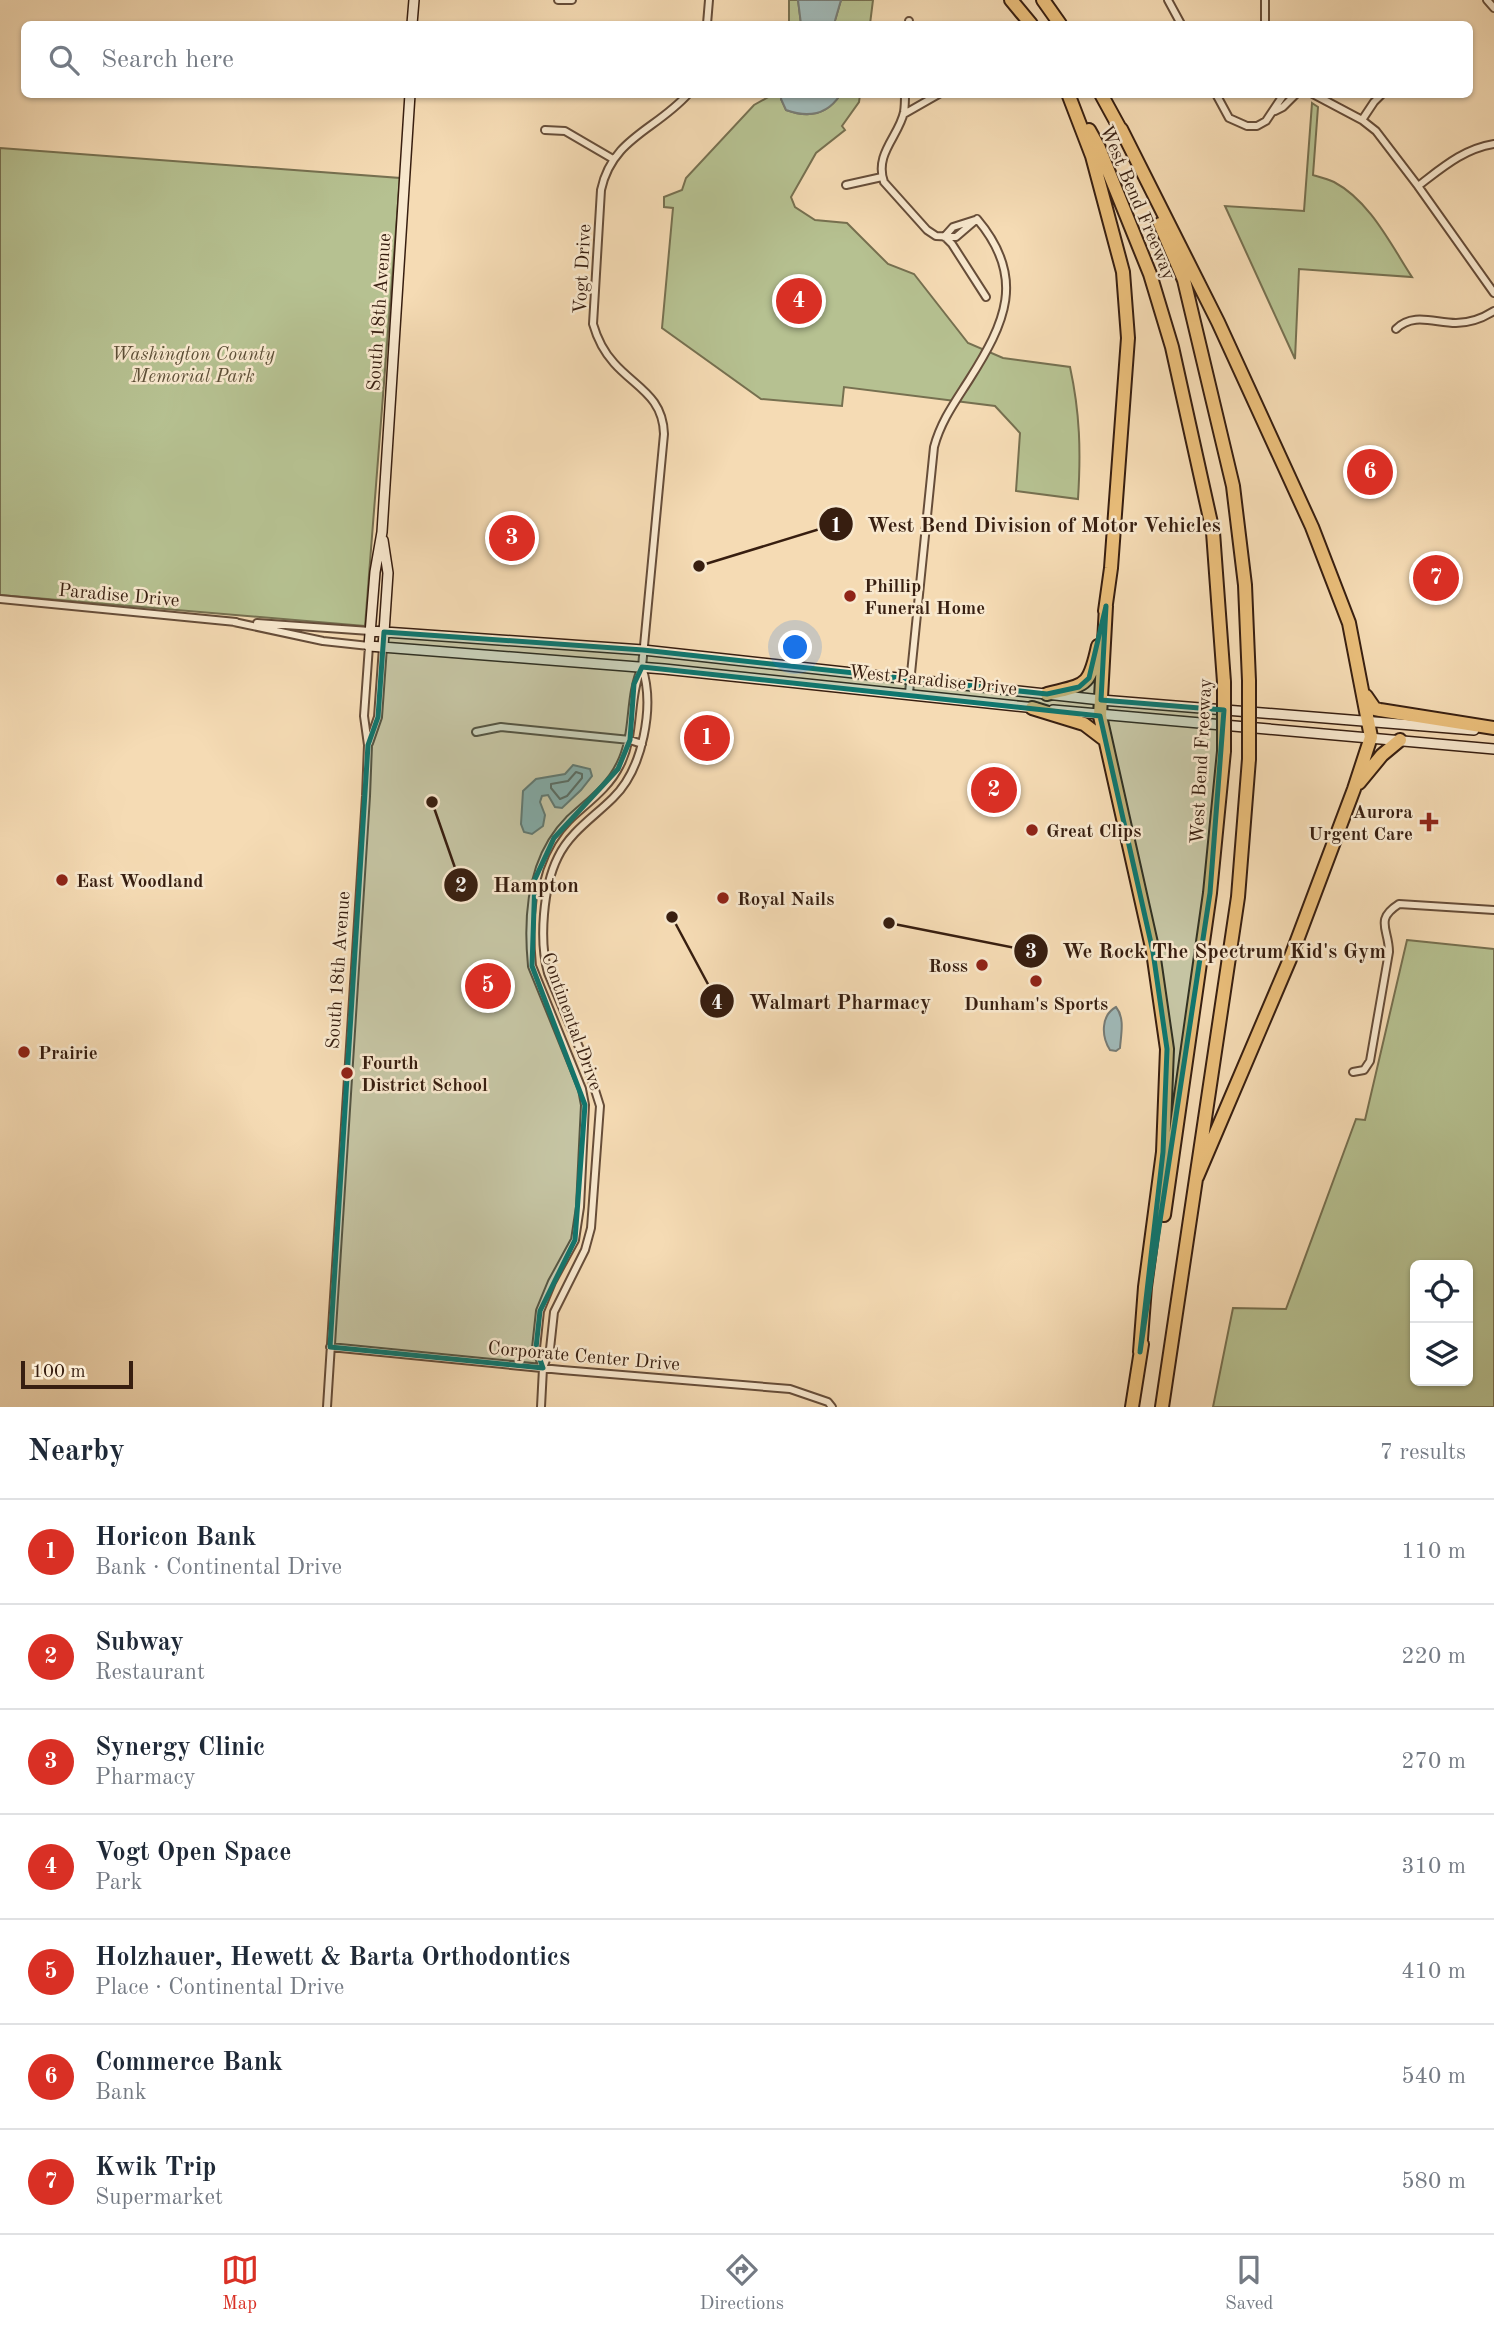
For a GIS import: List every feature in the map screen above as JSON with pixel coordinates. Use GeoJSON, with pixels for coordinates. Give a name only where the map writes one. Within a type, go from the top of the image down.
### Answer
{"type":"FeatureCollection","features":[{"type":"Feature","properties":{"kind":"highway"},"geometry":{"type":"LineString","coordinates":[[1012,0],[1029,21]]}},
{"type":"Feature","properties":{"kind":"highway"},"geometry":{"type":"LineString","coordinates":[[1044,0],[1058,21]]}},
{"type":"Feature","properties":{"kind":"highway"},"geometry":{"type":"LineString","coordinates":[[1070,98],[1092,156],[1120,259],[1128,338],[1106,606],[1100,716],[1153,951],[1167,1049],[1167,1108],[1140,1352]]}},
{"type":"Feature","properties":{"kind":"highway","name":"West Bend Freeway"},"geometry":{"type":"LineString","coordinates":[[1071,98],[1099,148],[1150,274],[1172,347],[1213,532],[1224,682],[1224,751],[1216,846],[1191,1032],[1132,1407]]}},
{"type":"Feature","properties":{"kind":"highway","name":"West Bend Freeway"},"geometry":{"type":"LineString","coordinates":[[1103,98],[1121,129],[1184,280],[1230,473],[1245,585],[1249,759],[1238,897],[1162,1407]]}},
{"type":"Feature","properties":{"kind":"highway"},"geometry":{"type":"LineString","coordinates":[[1121,129],[1218,322],[1312,527],[1349,623],[1371,737],[1290,959],[1197,1177]]}},
{"type":"Feature","properties":{"kind":"highway"},"geometry":{"type":"LineString","coordinates":[[1047,694],[1079,687],[1089,678],[1106,606]]}},
{"type":"Feature","properties":{"kind":"highway"},"geometry":{"type":"LineString","coordinates":[[1362,691],[1370,703],[1380,710],[1494,730]]}},
{"type":"Feature","properties":{"kind":"highway"},"geometry":{"type":"LineString","coordinates":[[1032,708],[1084,724],[1105,740]]}},
{"type":"Feature","properties":{"kind":"highway"},"geometry":{"type":"LineString","coordinates":[[1354,789],[1382,755],[1400,740]]}},
{"type":"Feature","properties":{"kind":"street"},"geometry":{"type":"LineString","coordinates":[[412,21],[414,0]]}},
{"type":"Feature","properties":{"kind":"street"},"geometry":{"type":"LineString","coordinates":[[558,0],[572,0]]}},
{"type":"Feature","properties":{"kind":"street"},"geometry":{"type":"LineString","coordinates":[[708,21],[709,0]]}},
{"type":"Feature","properties":{"kind":"street"},"geometry":{"type":"LineString","coordinates":[[1178,0],[1169,2],[1179,21]]}},
{"type":"Feature","properties":{"kind":"street"},"geometry":{"type":"LineString","coordinates":[[1265,0],[1265,21]]}},
{"type":"Feature","properties":{"kind":"street"},"geometry":{"type":"LineString","coordinates":[[1487,0],[1494,8]]}},
{"type":"Feature","properties":{"kind":"street","name":"South 18th Avenue"},"geometry":{"type":"LineString","coordinates":[[327,1407],[368,745],[364,716],[375,572],[382,532],[410,98]]}},
{"type":"Feature","properties":{"kind":"street","name":"Vogt Drive"},"geometry":{"type":"LineString","coordinates":[[642,667],[664,428],[653,399],[615,365],[597,338],[593,324],[601,190],[604,176],[624,144],[670,112],[684,98]]}},
{"type":"Feature","properties":{"kind":"street"},"geometry":{"type":"LineString","coordinates":[[905,98],[904,114],[888,142],[884,157],[884,182],[927,230],[944,237],[952,244],[986,297]]}},
{"type":"Feature","properties":{"kind":"street"},"geometry":{"type":"LineString","coordinates":[[904,114],[932,98]]}},
{"type":"Feature","properties":{"kind":"street"},"geometry":{"type":"LineString","coordinates":[[1218,98],[1229,118],[1247,126],[1256,126],[1266,121],[1292,98]]}},
{"type":"Feature","properties":{"kind":"street"},"geometry":{"type":"LineString","coordinates":[[1275,111],[1280,98]]}},
{"type":"Feature","properties":{"kind":"street"},"geometry":{"type":"LineString","coordinates":[[1321,98],[1362,120],[1376,131],[1494,293]]}},
{"type":"Feature","properties":{"kind":"street"},"geometry":{"type":"LineString","coordinates":[[1362,120],[1378,98]]}},
{"type":"Feature","properties":{"kind":"street"},"geometry":{"type":"LineString","coordinates":[[545,130],[565,131],[613,159]]}},
{"type":"Feature","properties":{"kind":"street"},"geometry":{"type":"LineString","coordinates":[[1418,186],[1454,159],[1472,150],[1494,145]]}},
{"type":"Feature","properties":{"kind":"street"},"geometry":{"type":"LineString","coordinates":[[846,185],[882,177]]}},
{"type":"Feature","properties":{"kind":"street"},"geometry":{"type":"LineString","coordinates":[[909,693],[934,447],[939,427],[988,347],[1002,321],[1006,304],[1001,259],[988,233],[977,219],[953,226],[944,237]]}},
{"type":"Feature","properties":{"kind":"street"},"geometry":{"type":"LineString","coordinates":[[1396,329],[1411,320],[1459,323],[1494,311]]}},
{"type":"Feature","properties":{"kind":"street","name":"South 18th Avenue"},"geometry":{"type":"LineString","coordinates":[[368,745],[378,717],[384,632],[387,573],[382,532]]}},
{"type":"Feature","properties":{"kind":"street","name":"Paradise Drive"},"geometry":{"type":"LineString","coordinates":[[0,599],[234,622],[370,631]]}},
{"type":"Feature","properties":{"kind":"street","name":"Paradise Drive"},"geometry":{"type":"LineString","coordinates":[[234,622],[323,641],[369,646]]}},
{"type":"Feature","properties":{"kind":"street","name":"West Paradise Drive"},"geometry":{"type":"LineString","coordinates":[[370,631],[643,650],[1101,700],[1494,730]]}},
{"type":"Feature","properties":{"kind":"street","name":"West Paradise Drive"},"geometry":{"type":"LineString","coordinates":[[369,646],[642,667],[909,693],[1100,716],[1494,749]]}},
{"type":"Feature","properties":{"kind":"street","name":"Continental Drive"},"geometry":{"type":"LineString","coordinates":[[543,1368],[536,1348],[540,1311],[575,1240],[580,1207],[586,1105],[532,966],[530,934],[535,879],[544,854],[554,838],[604,789],[618,769],[630,740],[634,684],[642,667]]}},
{"type":"Feature","properties":{"kind":"street","name":"Continental Drive"},"geometry":{"type":"LineString","coordinates":[[541,1407],[543,1368],[550,1349],[554,1312],[585,1250],[592,1228],[600,1106],[589,1071],[544,959],[549,880],[558,855],[574,833],[615,797],[634,769],[642,744],[648,685],[642,667]]}},
{"type":"Feature","properties":{"kind":"street"},"geometry":{"type":"LineString","coordinates":[[476,732],[501,727],[630,740],[642,744]]}},
{"type":"Feature","properties":{"kind":"street"},"geometry":{"type":"LineString","coordinates":[[1353,1072],[1364,1070],[1370,1061],[1389,952],[1389,941],[1384,931],[1384,920],[1388,911],[1399,904],[1494,910]]}},
{"type":"Feature","properties":{"kind":"street","name":"Corporate Center Drive"},"geometry":{"type":"LineString","coordinates":[[330,1347],[790,1389],[828,1402],[832,1407]]}},
{"type":"Feature","properties":{"kind":"highlighted area"},"geometry":{"type":"Polygon","coordinates":[[[1106,606],[1101,700],[1224,710],[1210,893],[1140,1352],[1163,1152],[1167,1049],[1153,952],[1100,716],[642,667],[634,684],[630,740],[618,769],[554,838],[535,879],[532,966],[585,1105],[575,1240],[540,1311],[536,1348],[543,1368],[330,1347],[368,745],[378,717],[384,632],[643,650],[1047,694],[1079,687],[1089,678],[1106,606]]]}},
{"type":"Feature","properties":{"kind":"green space"},"geometry":{"type":"Polygon","coordinates":[[[789,0],[798,0],[801,21],[789,21],[789,0]]]}},
{"type":"Feature","properties":{"kind":"green space"},"geometry":{"type":"Polygon","coordinates":[[[841,0],[873,0],[870,21],[835,21],[841,0]]]}},
{"type":"Feature","properties":{"kind":"green space"},"geometry":{"type":"Polygon","coordinates":[[[767,98],[781,98],[786,110],[809,114],[823,111],[838,98],[860,98],[842,126],[845,130],[816,153],[791,197],[795,207],[815,220],[847,223],[888,264],[914,274],[968,343],[1003,358],[1070,367],[1079,433],[1078,499],[1016,491],[1020,433],[995,406],[844,387],[842,406],[761,399],[662,328],[673,208],[664,207],[664,197],[682,190],[686,178],[754,105],[767,98]]]}},
{"type":"Feature","properties":{"kind":"green space"},"geometry":{"type":"Polygon","coordinates":[[[1312,103],[1318,107],[1313,175],[1334,182],[1358,200],[1379,225],[1412,277],[1299,269],[1295,359],[1225,206],[1304,211],[1312,103]]]}},
{"type":"Feature","properties":{"kind":"green space","name":"Washington County Memorial Park"},"geometry":{"type":"Polygon","coordinates":[[[0,148],[400,178],[365,626],[0,595],[0,148]]]}},
{"type":"Feature","properties":{"kind":"green space"},"geometry":{"type":"Polygon","coordinates":[[[1407,940],[1494,949],[1494,1407],[1213,1407],[1233,1308],[1286,1309],[1356,1119],[1365,1120],[1407,940]]]}},
{"type":"Feature","properties":{"kind":"water"},"geometry":{"type":"Polygon","coordinates":[[[798,0],[841,0],[835,21],[801,21],[798,0]]]}},
{"type":"Feature","properties":{"kind":"water"},"geometry":{"type":"Polygon","coordinates":[[[838,98],[823,111],[809,114],[786,110],[781,99],[838,98]]]}},
{"type":"Feature","properties":{"kind":"water"},"geometry":{"type":"Polygon","coordinates":[[[573,765],[590,769],[592,776],[562,808],[555,807],[548,795],[542,796],[540,802],[545,815],[543,826],[532,834],[524,832],[521,824],[523,791],[536,779],[565,774],[573,765]]]}},
{"type":"Feature","properties":{"kind":"water"},"geometry":{"type":"Polygon","coordinates":[[[1116,1007],[1122,1026],[1120,1048],[1116,1051],[1110,1050],[1107,1044],[1104,1026],[1107,1015],[1116,1007]]]}},
{"type":"Feature","properties":{"kind":"place","name":"Vogt Open Space"},"geometry":{"type":"Point","coordinates":[799,301]}},
{"type":"Feature","properties":{"kind":"place","name":"Commerce Bank"},"geometry":{"type":"Point","coordinates":[1370,472]}},
{"type":"Feature","properties":{"kind":"place","name":"Synergy Clinic"},"geometry":{"type":"Point","coordinates":[512,538]}},
{"type":"Feature","properties":{"kind":"place","name":"West Bend Division of Motor Vehicles"},"geometry":{"type":"Point","coordinates":[699,566]}},
{"type":"Feature","properties":{"kind":"place","name":"Kwik Trip"},"geometry":{"type":"Point","coordinates":[1436,578]}},
{"type":"Feature","properties":{"kind":"place","name":"Phillip Funeral Home"},"geometry":{"type":"Point","coordinates":[850,596]}},
{"type":"Feature","properties":{"kind":"place","name":"Horicon Bank"},"geometry":{"type":"Point","coordinates":[707,738]}},
{"type":"Feature","properties":{"kind":"place","name":"Subway"},"geometry":{"type":"Point","coordinates":[994,790]}},
{"type":"Feature","properties":{"kind":"place","name":"Hampton"},"geometry":{"type":"Point","coordinates":[432,802]}},
{"type":"Feature","properties":{"kind":"place","name":"Aurora Urgent Care"},"geometry":{"type":"Point","coordinates":[1429,822]}},
{"type":"Feature","properties":{"kind":"place","name":"Great Clips"},"geometry":{"type":"Point","coordinates":[1032,830]}},
{"type":"Feature","properties":{"kind":"place","name":"East Woodland"},"geometry":{"type":"Point","coordinates":[62,880]}},
{"type":"Feature","properties":{"kind":"place","name":"Royal Nails"},"geometry":{"type":"Point","coordinates":[723,898]}},
{"type":"Feature","properties":{"kind":"place","name":"Walmart Pharmacy"},"geometry":{"type":"Point","coordinates":[672,917]}},
{"type":"Feature","properties":{"kind":"place","name":"We Rock The Spectrum Kid's Gym"},"geometry":{"type":"Point","coordinates":[889,923]}},
{"type":"Feature","properties":{"kind":"place","name":"Ross"},"geometry":{"type":"Point","coordinates":[982,965]}},
{"type":"Feature","properties":{"kind":"place","name":"Dunham's Sports"},"geometry":{"type":"Point","coordinates":[1036,981]}},
{"type":"Feature","properties":{"kind":"place","name":"Holzhauer, Hewett & Barta Orthodontics"},"geometry":{"type":"Point","coordinates":[488,986]}},
{"type":"Feature","properties":{"kind":"place","name":"Prairie"},"geometry":{"type":"Point","coordinates":[24,1052]}},
{"type":"Feature","properties":{"kind":"place","name":"Fourth District School"},"geometry":{"type":"Point","coordinates":[347,1073]}}]}
